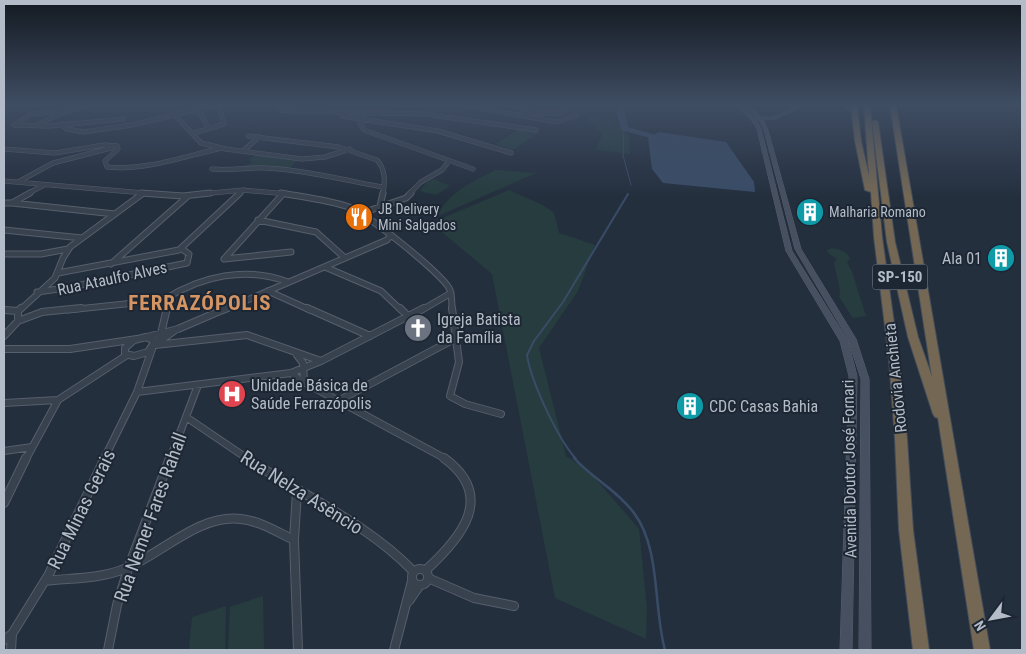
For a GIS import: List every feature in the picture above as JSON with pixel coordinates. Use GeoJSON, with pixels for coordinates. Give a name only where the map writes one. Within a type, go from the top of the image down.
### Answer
{"type":"FeatureCollection","features":[{"type":"Feature","properties":{"kind":"highway"},"geometry":{"type":"LineString","coordinates":[[857,136],[877,220]]}},
{"type":"Feature","properties":{"kind":"highway","name":"Rodovia Anchieta"},"geometry":{"type":"LineString","coordinates":[[870,136],[878,237],[901,430],[906,530],[921,650]]}},
{"type":"Feature","properties":{"kind":"highway","name":"Rodovia Anchieta"},"geometry":{"type":"LineString","coordinates":[[877,136],[892,242],[913,337],[949,444]]}},
{"type":"Feature","properties":{"kind":"highway","name":"Rodovia Anchieta"},"geometry":{"type":"LineString","coordinates":[[898,136],[982,650]]}},
{"type":"Feature","properties":{"kind":"street"},"geometry":{"type":"LineString","coordinates":[[196,136],[201,143],[222,148],[302,159],[325,157],[350,149]]}},
{"type":"Feature","properties":{"kind":"street"},"geometry":{"type":"LineString","coordinates":[[248,136],[311,142],[350,149],[381,163],[385,172],[382,187],[377,207],[369,218]]}},
{"type":"Feature","properties":{"kind":"street"},"geometry":{"type":"LineString","coordinates":[[379,136],[473,169]]}},
{"type":"Feature","properties":{"kind":"street"},"geometry":{"type":"LineString","coordinates":[[453,136],[511,153]]}},
{"type":"Feature","properties":{"kind":"street","name":"Avenida Doutor José Fornari"},"geometry":{"type":"LineString","coordinates":[[761,136],[789,252],[844,341],[853,376],[846,650]]}},
{"type":"Feature","properties":{"kind":"street","name":"Avenida Doutor José Fornari"},"geometry":{"type":"LineString","coordinates":[[767,136],[798,249],[852,339],[865,379],[866,650]]}},
{"type":"Feature","properties":{"kind":"street"},"geometry":{"type":"LineString","coordinates":[[244,151],[259,137]]}},
{"type":"Feature","properties":{"kind":"street"},"geometry":{"type":"LineString","coordinates":[[4,149],[55,153],[104,145],[117,146]]}},
{"type":"Feature","properties":{"kind":"street"},"geometry":{"type":"LineString","coordinates":[[117,146],[118,149],[105,162],[107,167],[137,166],[222,148]]}},
{"type":"Feature","properties":{"kind":"street"},"geometry":{"type":"LineString","coordinates":[[18,182],[59,161],[117,146]]}},
{"type":"Feature","properties":{"kind":"street"},"geometry":{"type":"LineString","coordinates":[[362,212],[406,198],[424,179],[442,170],[449,161]]}},
{"type":"Feature","properties":{"kind":"street"},"geometry":{"type":"LineString","coordinates":[[212,169],[231,171],[258,168],[288,170],[382,187]]}},
{"type":"Feature","properties":{"kind":"street"},"geometry":{"type":"LineString","coordinates":[[4,182],[188,196],[243,190],[349,206],[377,207]]}},
{"type":"Feature","properties":{"kind":"street"},"geometry":{"type":"LineString","coordinates":[[12,203],[44,185]]}},
{"type":"Feature","properties":{"kind":"street"},"geometry":{"type":"LineString","coordinates":[[58,273],[111,264],[182,248],[243,190]]}},
{"type":"Feature","properties":{"kind":"street"},"geometry":{"type":"LineString","coordinates":[[4,254],[41,254],[68,249],[142,194]]}},
{"type":"Feature","properties":{"kind":"street"},"geometry":{"type":"LineString","coordinates":[[282,195],[224,258],[291,252]]}},
{"type":"Feature","properties":{"kind":"street"},"geometry":{"type":"LineString","coordinates":[[111,264],[188,196]]}},
{"type":"Feature","properties":{"kind":"street"},"geometry":{"type":"LineString","coordinates":[[4,203],[115,214]]}},
{"type":"Feature","properties":{"kind":"street"},"geometry":{"type":"LineString","coordinates":[[349,206],[362,212],[391,235],[442,280],[451,293],[458,371],[449,394],[451,399],[501,414]]}},
{"type":"Feature","properties":{"kind":"street"},"geometry":{"type":"LineString","coordinates":[[258,220],[316,232],[345,258]]}},
{"type":"Feature","properties":{"kind":"street"},"geometry":{"type":"LineString","coordinates":[[381,227],[386,236],[382,242]]}},
{"type":"Feature","properties":{"kind":"street"},"geometry":{"type":"LineString","coordinates":[[4,230],[82,238]]}},
{"type":"Feature","properties":{"kind":"street"},"geometry":{"type":"LineString","coordinates":[[382,242],[391,235]]}},
{"type":"Feature","properties":{"kind":"street"},"geometry":{"type":"LineString","coordinates":[[137,356],[155,346],[178,329],[382,242],[391,240],[398,242]]}},
{"type":"Feature","properties":{"kind":"street","name":"Rua Ataulfo Alves"},"geometry":{"type":"LineString","coordinates":[[37,292],[66,288],[187,263],[189,254],[182,248]]}},
{"type":"Feature","properties":{"kind":"street"},"geometry":{"type":"LineString","coordinates":[[18,321],[18,311],[58,273],[68,249]]}},
{"type":"Feature","properties":{"kind":"street"},"geometry":{"type":"LineString","coordinates":[[325,267],[382,291],[409,317]]}},
{"type":"Feature","properties":{"kind":"street"},"geometry":{"type":"LineString","coordinates":[[4,336],[18,321],[50,310],[125,304],[157,298],[165,299],[188,287],[216,278],[258,274],[288,282]]}},
{"type":"Feature","properties":{"kind":"street"},"geometry":{"type":"LineString","coordinates":[[268,290],[370,336]]}},
{"type":"Feature","properties":{"kind":"street"},"geometry":{"type":"LineString","coordinates":[[137,392],[291,373],[321,361],[409,317],[451,293]]}},
{"type":"Feature","properties":{"kind":"street","name":"Rua Minas Gerais"},"geometry":{"type":"LineString","coordinates":[[11,650],[12,634],[45,581],[137,392],[160,333],[168,305],[165,299]]}},
{"type":"Feature","properties":{"kind":"street"},"geometry":{"type":"LineString","coordinates":[[4,310],[18,311]]}},
{"type":"Feature","properties":{"kind":"street"},"geometry":{"type":"LineString","coordinates":[[4,349],[73,350],[112,345],[178,329]]}},
{"type":"Feature","properties":{"kind":"street"},"geometry":{"type":"LineString","coordinates":[[169,335],[174,342]]}},
{"type":"Feature","properties":{"kind":"street"},"geometry":{"type":"LineString","coordinates":[[155,346],[174,342],[247,335],[321,361]]}},
{"type":"Feature","properties":{"kind":"street"},"geometry":{"type":"LineString","coordinates":[[4,503],[58,400],[125,353],[130,342],[140,338],[152,338],[155,341],[155,346]]}},
{"type":"Feature","properties":{"kind":"street"},"geometry":{"type":"LineString","coordinates":[[338,400],[456,338]]}},
{"type":"Feature","properties":{"kind":"street"},"geometry":{"type":"LineString","coordinates":[[112,345],[125,353],[137,356],[148,364]]}},
{"type":"Feature","properties":{"kind":"street"},"geometry":{"type":"LineString","coordinates":[[293,352],[302,361],[304,382]]}},
{"type":"Feature","properties":{"kind":"street"},"geometry":{"type":"LineString","coordinates":[[291,373],[445,460],[457,468],[465,478],[471,504],[466,525],[453,546],[427,574],[425,583],[416,579]]}},
{"type":"Feature","properties":{"kind":"street","name":"Rua Nemer Fares Rahall"},"geometry":{"type":"LineString","coordinates":[[108,650],[117,605],[129,566],[198,385]]}},
{"type":"Feature","properties":{"kind":"street"},"geometry":{"type":"LineString","coordinates":[[4,403],[58,400]]}},
{"type":"Feature","properties":{"kind":"street","name":"Rua Nelza Asêncio"},"geometry":{"type":"LineString","coordinates":[[186,417],[297,491],[373,538],[416,579]]}},
{"type":"Feature","properties":{"kind":"street"},"geometry":{"type":"LineString","coordinates":[[4,451],[32,447]]}},
{"type":"Feature","properties":{"kind":"street"},"geometry":{"type":"LineString","coordinates":[[297,491],[294,540],[298,650]]}},
{"type":"Feature","properties":{"kind":"street"},"geometry":{"type":"LineString","coordinates":[[45,581],[114,572],[202,527],[226,519],[241,519],[258,524],[294,540]]}},
{"type":"Feature","properties":{"kind":"street"},"geometry":{"type":"LineString","coordinates":[[394,650],[405,610],[421,569],[427,574],[474,598],[514,606]]}},
{"type":"Feature","properties":{"kind":"street"},"geometry":{"type":"LineString","coordinates":[[4,640],[12,634]]}},
{"type":"Feature","properties":{"kind":"green space"},"geometry":{"type":"Polygon","coordinates":[[[509,136],[534,136],[513,150],[495,144],[509,136]]]}},
{"type":"Feature","properties":{"kind":"green space"},"geometry":{"type":"Polygon","coordinates":[[[601,136],[629,136],[630,154],[596,150],[601,136]]]}},
{"type":"Feature","properties":{"kind":"green space"},"geometry":{"type":"Polygon","coordinates":[[[256,155],[296,161],[290,168],[261,165],[237,168],[252,163],[249,159],[256,155]]]}},
{"type":"Feature","properties":{"kind":"green space"},"geometry":{"type":"Polygon","coordinates":[[[495,170],[536,173],[438,216],[447,201],[454,194],[495,170]]]}},
{"type":"Feature","properties":{"kind":"green space"},"geometry":{"type":"Polygon","coordinates":[[[434,179],[450,186],[436,195],[420,191],[426,183],[434,179]]]}},
{"type":"Feature","properties":{"kind":"green space"},"geometry":{"type":"Polygon","coordinates":[[[509,190],[543,205],[554,213],[559,233],[595,245],[578,291],[539,348],[566,456],[589,471],[639,529],[647,609],[646,639],[555,598],[492,274],[431,223],[509,190]]]}},
{"type":"Feature","properties":{"kind":"green space"},"geometry":{"type":"Polygon","coordinates":[[[832,248],[843,251],[850,259],[847,262],[866,316],[853,318],[839,297],[840,291],[834,263],[837,259],[828,253],[827,250],[832,248]]]}},
{"type":"Feature","properties":{"kind":"green space"},"geometry":{"type":"Polygon","coordinates":[[[263,596],[264,650],[228,650],[230,607],[263,596]]]}},
{"type":"Feature","properties":{"kind":"green space"},"geometry":{"type":"Polygon","coordinates":[[[226,606],[225,650],[189,650],[192,617],[226,606]]]}},
{"type":"Feature","properties":{"kind":"water"},"geometry":{"type":"Polygon","coordinates":[[[653,136],[683,136],[726,142],[754,182],[755,192],[663,183],[652,169],[648,138],[653,136]]]}},
{"type":"Feature","properties":{"kind":"waterway"},"geometry":{"type":"LineString","coordinates":[[624,136],[623,155],[631,185]]}},
{"type":"Feature","properties":{"kind":"waterway"},"geometry":{"type":"LineString","coordinates":[[648,136],[666,141]]}},
{"type":"Feature","properties":{"kind":"waterway"},"geometry":{"type":"LineString","coordinates":[[576,459],[561,438],[546,410],[534,380],[527,355],[534,341],[563,302],[628,194]]}},
{"type":"Feature","properties":{"kind":"waterway"},"geometry":{"type":"LineString","coordinates":[[574,458],[628,505],[643,527],[653,561],[661,633],[665,650]]}},
{"type":"Feature","properties":{"kind":"place","name":"Malharia Romano"},"geometry":{"type":"Point","coordinates":[810,212]}},
{"type":"Feature","properties":{"kind":"place","name":"JB Delivery Mini Salgados"},"geometry":{"type":"Point","coordinates":[359,217]}},
{"type":"Feature","properties":{"kind":"place","name":"Ala 01"},"geometry":{"type":"Point","coordinates":[1001,258]}},
{"type":"Feature","properties":{"kind":"place","name":"Igreja Batista da Família"},"geometry":{"type":"Point","coordinates":[418,328]}},
{"type":"Feature","properties":{"kind":"place","name":"Unidade Básica de Saúde Ferrazópolis"},"geometry":{"type":"Point","coordinates":[232,394]}},
{"type":"Feature","properties":{"kind":"place","name":"CDC Casas Bahia"},"geometry":{"type":"Point","coordinates":[690,406]}},
{"type":"Feature","properties":{"kind":"district","name":"FERRAZÓPOLIS"},"geometry":{"type":"Point","coordinates":[200,303]}}]}
